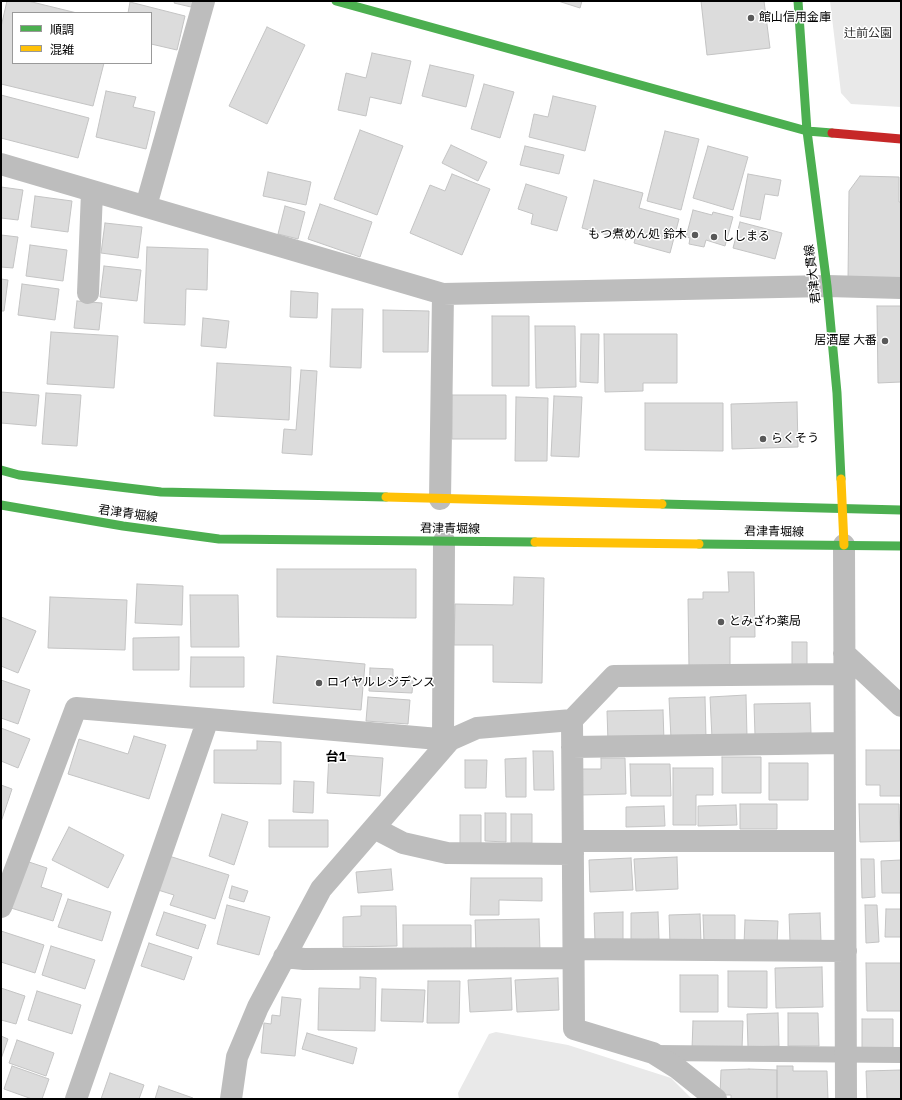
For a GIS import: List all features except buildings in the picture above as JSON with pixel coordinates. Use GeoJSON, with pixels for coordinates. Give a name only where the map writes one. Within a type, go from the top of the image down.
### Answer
{"type":"FeatureCollection","features":[{"type":"Feature","properties":{"kind":"main road"},"geometry":{"type":"LineString","coordinates":[[336,1],[807,131],[901,138]]}},
{"type":"Feature","properties":{"kind":"main road","name":"君津大貫線"},"geometry":{"type":"LineString","coordinates":[[798,1],[807,131],[827,286],[837,393],[844,545]]}},
{"type":"Feature","properties":{"kind":"main road","name":"君津青堀線"},"geometry":{"type":"LineString","coordinates":[[1,470],[19,475],[161,492],[901,510]]}},
{"type":"Feature","properties":{"kind":"main road","name":"君津青堀線"},"geometry":{"type":"LineString","coordinates":[[1,505],[123,526],[219,538],[901,546]]}},
{"type":"Feature","properties":{"kind":"street"},"geometry":{"type":"LineString","coordinates":[[146,206],[204,1]]}},
{"type":"Feature","properties":{"kind":"street"},"geometry":{"type":"LineString","coordinates":[[1,164],[443,294],[827,286],[901,288]]}},
{"type":"Feature","properties":{"kind":"street"},"geometry":{"type":"LineString","coordinates":[[88,293],[92,192]]}},
{"type":"Feature","properties":{"kind":"street"},"geometry":{"type":"LineString","coordinates":[[440,499],[443,294]]}},
{"type":"Feature","properties":{"kind":"street"},"geometry":{"type":"LineString","coordinates":[[231,1099],[237,1058],[258,1007],[321,889],[374,828],[446,740],[444,541]]}},
{"type":"Feature","properties":{"kind":"street"},"geometry":{"type":"LineString","coordinates":[[844,545],[846,1099]]}},
{"type":"Feature","properties":{"kind":"street"},"geometry":{"type":"LineString","coordinates":[[1,907],[76,708],[446,740],[477,728],[572,720],[614,676],[844,664],[901,706]]}},
{"type":"Feature","properties":{"kind":"street"},"geometry":{"type":"LineString","coordinates":[[76,1099],[208,719]]}},
{"type":"Feature","properties":{"kind":"street"},"geometry":{"type":"LineString","coordinates":[[572,720],[574,1028],[653,1053],[677,1068],[716,1099]]}},
{"type":"Feature","properties":{"kind":"street"},"geometry":{"type":"LineString","coordinates":[[572,747],[844,743]]}},
{"type":"Feature","properties":{"kind":"street"},"geometry":{"type":"LineString","coordinates":[[374,828],[403,843],[448,853],[573,847],[845,841]]}},
{"type":"Feature","properties":{"kind":"street"},"geometry":{"type":"LineString","coordinates":[[284,957],[304,960],[574,954],[846,951]]}},
{"type":"Feature","properties":{"kind":"lane"},"geometry":{"type":"LineString","coordinates":[[653,1053],[901,1055]]}},
{"type":"Feature","properties":{"kind":"green space","name":"辻前公園"},"geometry":{"type":"Polygon","coordinates":[[[830,1],[901,1],[901,107],[851,104],[841,93],[830,1]]]}},
{"type":"Feature","properties":{"kind":"green space"},"geometry":{"type":"Polygon","coordinates":[[[496,1032],[568,1045],[671,1078],[692,1099],[459,1099],[458,1093],[489,1034],[496,1032]]]}},
{"type":"Feature","properties":{"kind":"traffic: fast"},"geometry":{"type":"LineString","coordinates":[[336,1],[807,131],[832,133]]}},
{"type":"Feature","properties":{"kind":"traffic: fast"},"geometry":{"type":"LineString","coordinates":[[798,1],[807,131],[827,286],[837,393],[841,479]]}},
{"type":"Feature","properties":{"kind":"traffic: fast"},"geometry":{"type":"LineString","coordinates":[[1,470],[19,475],[161,492],[386,497]]}},
{"type":"Feature","properties":{"kind":"traffic: fast"},"geometry":{"type":"LineString","coordinates":[[662,504],[901,510]]}},
{"type":"Feature","properties":{"kind":"traffic: fast"},"geometry":{"type":"LineString","coordinates":[[1,505],[123,526],[219,539],[535,542]]}},
{"type":"Feature","properties":{"kind":"traffic: fast"},"geometry":{"type":"LineString","coordinates":[[699,544],[901,546]]}},
{"type":"Feature","properties":{"kind":"traffic: slow"},"geometry":{"type":"LineString","coordinates":[[841,479],[844,545]]}},
{"type":"Feature","properties":{"kind":"traffic: slow"},"geometry":{"type":"LineString","coordinates":[[386,497],[662,504]]}},
{"type":"Feature","properties":{"kind":"traffic: slow"},"geometry":{"type":"LineString","coordinates":[[535,542],[699,544]]}},
{"type":"Feature","properties":{"kind":"traffic: jam"},"geometry":{"type":"LineString","coordinates":[[832,133],[901,139]]}},
{"type":"Feature","properties":{"kind":"place","name":"館山信用金庫"},"geometry":{"type":"Point","coordinates":[751,18]}},
{"type":"Feature","properties":{"kind":"place","name":"もつ煮めん処 鈴木"},"geometry":{"type":"Point","coordinates":[695,235]}},
{"type":"Feature","properties":{"kind":"place","name":"ししまる"},"geometry":{"type":"Point","coordinates":[714,237]}},
{"type":"Feature","properties":{"kind":"place","name":"居酒屋 大番"},"geometry":{"type":"Point","coordinates":[885,341]}},
{"type":"Feature","properties":{"kind":"place","name":"らくそう"},"geometry":{"type":"Point","coordinates":[763,439]}},
{"type":"Feature","properties":{"kind":"place","name":"とみざわ薬局"},"geometry":{"type":"Point","coordinates":[721,622]}},
{"type":"Feature","properties":{"kind":"place","name":"ロイヤルレジデンス"},"geometry":{"type":"Point","coordinates":[319,683]}},
{"type":"Feature","properties":{"kind":"district","name":"台1"},"geometry":{"type":"Point","coordinates":[336,757]}}]}
